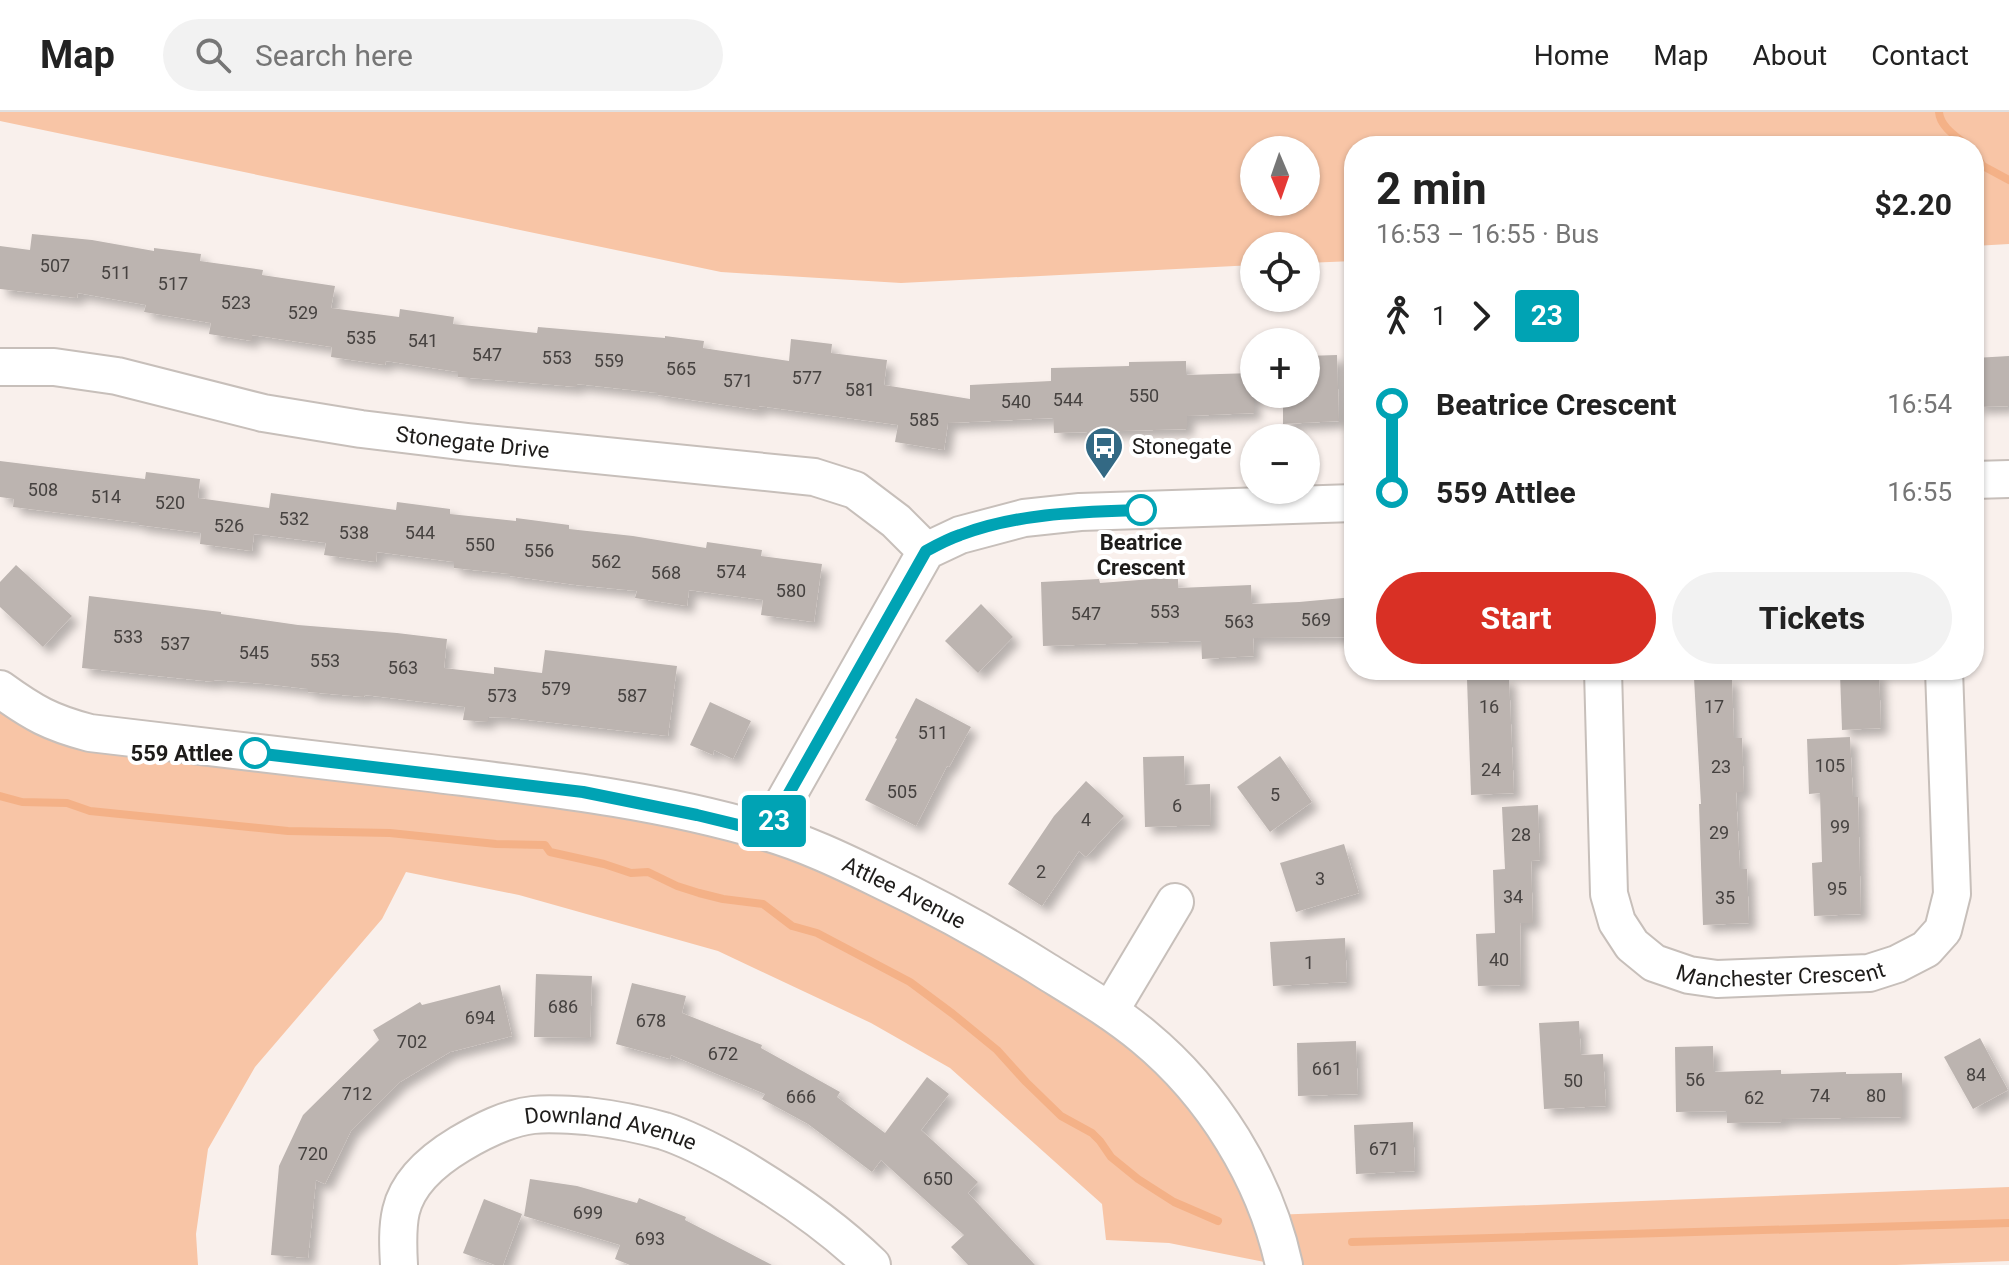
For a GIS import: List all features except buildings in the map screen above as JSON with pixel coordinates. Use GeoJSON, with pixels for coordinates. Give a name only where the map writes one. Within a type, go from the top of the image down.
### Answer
{"type":"FeatureCollection","features":[{"type":"Feature","properties":{"kind":"street","name":"Stonegate Drive"},"geometry":{"type":"LineString","coordinates":[[0,367],[54,367],[117,376],[263,413],[361,429],[814,477],[855,490],[896,521],[926,551]]}},
{"type":"Feature","properties":{"kind":"street"},"geometry":{"type":"LineString","coordinates":[[1984,480],[2009,479]]}},
{"type":"Feature","properties":{"kind":"street"},"geometry":{"type":"LineString","coordinates":[[767,832],[926,551],[960,535],[1024,518],[1080,512],[1344,503]]}},
{"type":"Feature","properties":{"kind":"street","name":"Manchester Crescent"},"geometry":{"type":"LineString","coordinates":[[1603,680],[1609,894],[1617,922],[1632,945],[1654,963],[1689,975],[1717,979],[1869,973],[1897,964],[1926,949],[1943,930],[1952,894],[1944,680]]}},
{"type":"Feature","properties":{"kind":"street","name":"Attlee Avenue"},"geometry":{"type":"LineString","coordinates":[[0,689],[42,718],[90,733],[583,792],[767,832],[833,857],[988,935],[1110,1011],[1145,1038],[1178,1068],[1228,1133],[1264,1203],[1284,1265]]}},
{"type":"Feature","properties":{"kind":"street"},"geometry":{"type":"LineString","coordinates":[[1110,1011],[1175,902]]}},
{"type":"Feature","properties":{"kind":"street","name":"Downland Avenue"},"geometry":{"type":"LineString","coordinates":[[399,1265],[401,1210],[407,1194],[423,1173],[442,1155],[495,1126],[530,1115],[557,1113],[634,1124],[667,1132],[702,1146],[772,1186],[814,1215],[872,1265]]}},
{"type":"Feature","properties":{"kind":"shaded area"},"geometry":{"type":"Polygon","coordinates":[[[0,112],[2009,112],[2009,244],[1984,245],[1984,136],[1344,136],[1344,261],[1320,262],[1320,232],[1240,232],[1240,266],[901,283],[721,272],[0,121],[0,112]]]}},
{"type":"Feature","properties":{"kind":"shaded area"},"geometry":{"type":"Polygon","coordinates":[[[0,686],[45,716],[766,830],[1113,1011],[1272,1215],[2009,1187],[2009,1261],[1896,1265],[1280,1265],[1169,1243],[1106,1240],[1102,1204],[950,1068],[871,1023],[718,951],[519,895],[406,872],[382,919],[255,1067],[208,1149],[196,1234],[198,1265],[0,1265],[0,686]]]}},
{"type":"Feature","properties":{"kind":"waterway"},"geometry":{"type":"LineString","coordinates":[[1939,112],[1946,127],[1955,136]]}},
{"type":"Feature","properties":{"kind":"waterway"},"geometry":{"type":"LineString","coordinates":[[1984,167],[2009,180]]}},
{"type":"Feature","properties":{"kind":"waterway"},"geometry":{"type":"LineString","coordinates":[[0,796],[22,802],[67,803],[90,811],[288,831],[390,833],[496,844],[545,845],[550,852],[631,873],[648,872],[699,893],[763,904],[792,926],[817,933],[910,982],[997,1050],[1061,1116],[1092,1133],[1111,1157],[1138,1179],[1174,1202],[1218,1221]]}},
{"type":"Feature","properties":{"kind":"waterway"},"geometry":{"type":"LineString","coordinates":[[1352,1242],[2009,1223]]}},
{"type":"Feature","properties":{"kind":"bus line","name":"23"},"geometry":{"type":"LineString","coordinates":[[255,753],[583,792],[767,832],[926,551],[960,535],[1024,518],[1141,510]]}},
{"type":"Feature","properties":{"kind":"place","name":"Stonegate"},"geometry":{"type":"Point","coordinates":[1104,480]}},
{"type":"Feature","properties":{"kind":"place","name":"Beatrice Crescent"},"geometry":{"type":"Point","coordinates":[1141,510]}},
{"type":"Feature","properties":{"kind":"place","name":"559 Attlee"},"geometry":{"type":"Point","coordinates":[255,753]}}]}
